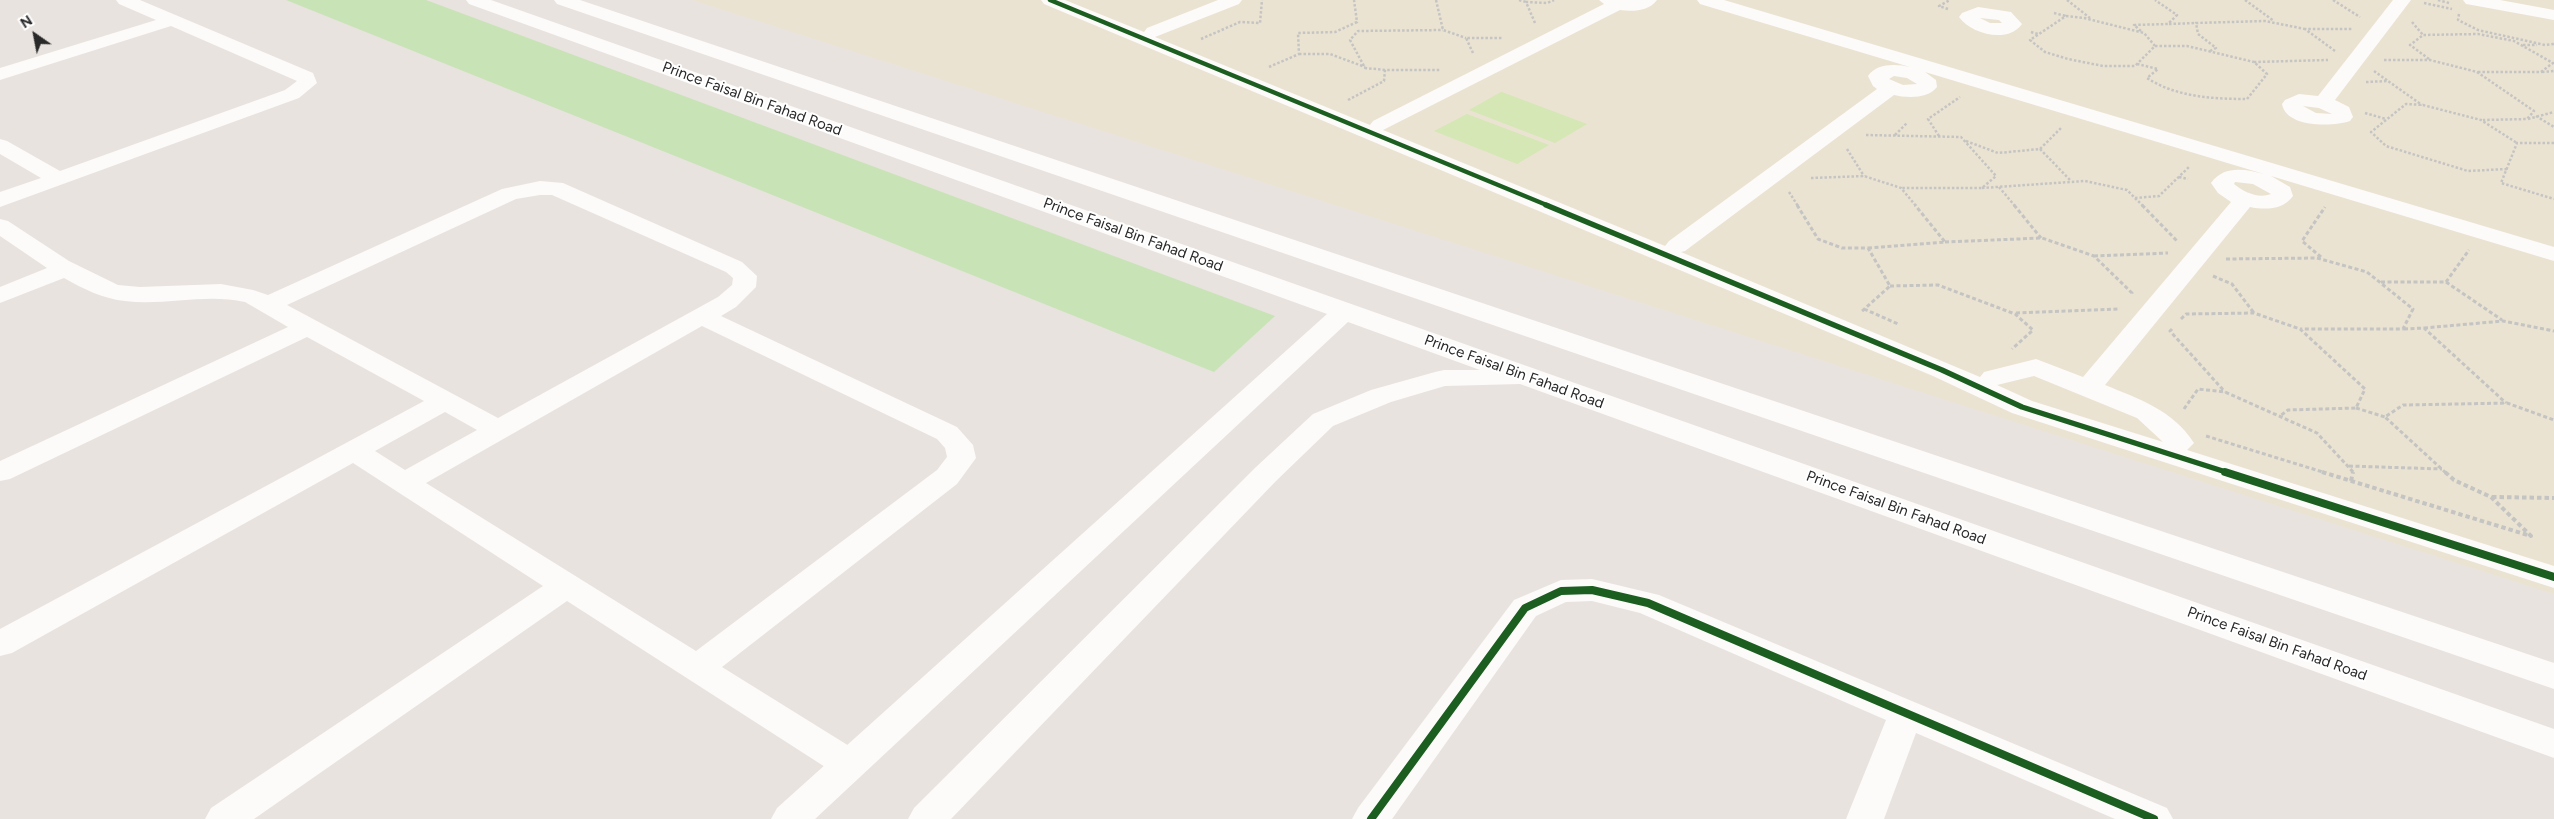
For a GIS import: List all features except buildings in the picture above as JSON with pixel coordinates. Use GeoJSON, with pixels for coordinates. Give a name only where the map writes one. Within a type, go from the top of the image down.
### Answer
{"type":"FeatureCollection","features":[{"type":"Feature","properties":{"kind":"street"},"geometry":{"type":"LineString","coordinates":[[0,200],[292,94],[308,83],[306,77],[125,0]]}},
{"type":"Feature","properties":{"kind":"street","name":"Prince Faisal Bin Fahad Road"},"geometry":{"type":"LineString","coordinates":[[475,0],[2554,744]]}},
{"type":"Feature","properties":{"kind":"street","name":"Prince Faisal Bin Fahad Road"},"geometry":{"type":"LineString","coordinates":[[563,0],[2554,676]]}},
{"type":"Feature","properties":{"kind":"street"},"geometry":{"type":"LineString","coordinates":[[1050,0],[1764,295],[1942,370],[2022,407],[2554,577]]}},
{"type":"Feature","properties":{"kind":"street"},"geometry":{"type":"LineString","coordinates":[[1076,0],[1677,246],[1858,314],[1993,378],[2118,424],[2170,430],[2554,560]]}},
{"type":"Feature","properties":{"kind":"street"},"geometry":{"type":"LineString","coordinates":[[1153,32],[1233,0]]}},
{"type":"Feature","properties":{"kind":"street"},"geometry":{"type":"LineString","coordinates":[[1380,125],[1613,2],[1637,5],[1648,0]]}},
{"type":"Feature","properties":{"kind":"street"},"geometry":{"type":"LineString","coordinates":[[1706,0],[2554,254]]}},
{"type":"Feature","properties":{"kind":"street"},"geometry":{"type":"LineString","coordinates":[[1738,0],[2554,241]]}},
{"type":"Feature","properties":{"kind":"street"},"geometry":{"type":"LineString","coordinates":[[1998,14],[2017,0]]}},
{"type":"Feature","properties":{"kind":"street"},"geometry":{"type":"LineString","coordinates":[[2323,102],[2402,0]]}},
{"type":"Feature","properties":{"kind":"street"},"geometry":{"type":"LineString","coordinates":[[2472,0],[2554,15]]}},
{"type":"Feature","properties":{"kind":"street"},"geometry":{"type":"LineString","coordinates":[[2531,0],[2554,3]]}},
{"type":"Feature","properties":{"kind":"street"},"geometry":{"type":"LineString","coordinates":[[0,74],[173,20]]}},
{"type":"Feature","properties":{"kind":"street"},"geometry":{"type":"LineString","coordinates":[[1677,246],[1891,88]]}},
{"type":"Feature","properties":{"kind":"street"},"geometry":{"type":"LineString","coordinates":[[0,145],[58,179]]}},
{"type":"Feature","properties":{"kind":"street"},"geometry":{"type":"LineString","coordinates":[[0,168],[25,159]]}},
{"type":"Feature","properties":{"kind":"street"},"geometry":{"type":"LineString","coordinates":[[267,305],[510,194],[540,188],[555,188],[734,267],[745,276],[744,287],[727,302],[404,483]]}},
{"type":"Feature","properties":{"kind":"street"},"geometry":{"type":"LineString","coordinates":[[2089,387],[2245,198]]}},
{"type":"Feature","properties":{"kind":"street"},"geometry":{"type":"LineString","coordinates":[[0,226],[102,290],[124,294],[234,291],[267,305],[498,430]]}},
{"type":"Feature","properties":{"kind":"street"},"geometry":{"type":"LineString","coordinates":[[0,296],[68,268]]}},
{"type":"Feature","properties":{"kind":"street"},"geometry":{"type":"LineString","coordinates":[[790,819],[1345,311]]}},
{"type":"Feature","properties":{"kind":"street"},"geometry":{"type":"LineString","coordinates":[[697,668],[947,477],[962,458],[959,445],[947,433],[702,316]]}},
{"type":"Feature","properties":{"kind":"street"},"geometry":{"type":"LineString","coordinates":[[0,472],[308,327]]}},
{"type":"Feature","properties":{"kind":"street"},"geometry":{"type":"LineString","coordinates":[[1993,378],[2036,367],[2147,412],[2170,430]]}},
{"type":"Feature","properties":{"kind":"street"},"geometry":{"type":"LineString","coordinates":[[927,819],[1266,474],[1323,420],[1381,396],[1444,378],[1532,378]]}},
{"type":"Feature","properties":{"kind":"street"},"geometry":{"type":"LineString","coordinates":[[0,644],[445,401]]}},
{"type":"Feature","properties":{"kind":"street"},"geometry":{"type":"LineString","coordinates":[[354,451],[849,764]]}},
{"type":"Feature","properties":{"kind":"street"},"geometry":{"type":"LineString","coordinates":[[224,819],[567,585]]}},
{"type":"Feature","properties":{"kind":"street"},"geometry":{"type":"LineString","coordinates":[[1371,819],[1524,608],[1561,591],[1592,590],[1648,604],[2154,819]]}},
{"type":"Feature","properties":{"kind":"street"},"geometry":{"type":"LineString","coordinates":[[1865,819],[1906,714]]}},
{"type":"Feature","properties":{"kind":"path"},"geometry":{"type":"LineString","coordinates":[[1204,45],[1196,41],[1240,22],[1260,23],[1262,0]]}},
{"type":"Feature","properties":{"kind":"path"},"geometry":{"type":"LineString","coordinates":[[1354,0],[1358,30],[1350,40],[1366,68]]}},
{"type":"Feature","properties":{"kind":"path"},"geometry":{"type":"LineString","coordinates":[[1436,0],[1444,30]]}},
{"type":"Feature","properties":{"kind":"path"},"geometry":{"type":"LineString","coordinates":[[1519,0],[1547,3],[1554,0]]}},
{"type":"Feature","properties":{"kind":"path"},"geometry":{"type":"LineString","coordinates":[[2067,0],[2091,20]]}},
{"type":"Feature","properties":{"kind":"path"},"geometry":{"type":"LineString","coordinates":[[2155,0],[2177,15],[2168,24]]}},
{"type":"Feature","properties":{"kind":"path"},"geometry":{"type":"LineString","coordinates":[[2245,0],[2276,23]]}},
{"type":"Feature","properties":{"kind":"path"},"geometry":{"type":"LineString","coordinates":[[2334,0],[2364,20]]}},
{"type":"Feature","properties":{"kind":"path"},"geometry":{"type":"LineString","coordinates":[[1526,2],[1538,31]]}},
{"type":"Feature","properties":{"kind":"path"},"geometry":{"type":"LineString","coordinates":[[2419,8],[2424,3],[2460,11],[2458,20],[2478,30],[2545,45]]}},
{"type":"Feature","properties":{"kind":"path"},"geometry":{"type":"LineString","coordinates":[[2054,13],[2144,33]]}},
{"type":"Feature","properties":{"kind":"path"},"geometry":{"type":"LineString","coordinates":[[2066,16],[2030,40],[2045,52],[2103,66],[2135,66],[2155,46],[2187,46],[2254,62],[2330,60],[2334,57]]}},
{"type":"Feature","properties":{"kind":"path"},"geometry":{"type":"LineString","coordinates":[[2409,18],[2423,34]]}},
{"type":"Feature","properties":{"kind":"path"},"geometry":{"type":"LineString","coordinates":[[2155,46],[2134,25],[2265,21],[2305,29],[2356,29]]}},
{"type":"Feature","properties":{"kind":"path"},"geometry":{"type":"LineString","coordinates":[[1299,54],[1298,33],[1335,32],[1357,22]]}},
{"type":"Feature","properties":{"kind":"path"},"geometry":{"type":"LineString","coordinates":[[2196,23],[2198,34],[2216,48],[2210,52]]}},
{"type":"Feature","properties":{"kind":"path"},"geometry":{"type":"LineString","coordinates":[[2305,29],[2339,54]]}},
{"type":"Feature","properties":{"kind":"path"},"geometry":{"type":"LineString","coordinates":[[1358,30],[1444,30],[1466,38],[1506,38]]}},
{"type":"Feature","properties":{"kind":"path"},"geometry":{"type":"LineString","coordinates":[[2430,60],[2410,45],[2423,34],[2478,34],[2514,41],[2553,63],[2541,72]]}},
{"type":"Feature","properties":{"kind":"path"},"geometry":{"type":"LineString","coordinates":[[1466,38],[1476,60]]}},
{"type":"Feature","properties":{"kind":"path"},"geometry":{"type":"LineString","coordinates":[[2521,45],[2554,44]]}},
{"type":"Feature","properties":{"kind":"path"},"geometry":{"type":"LineString","coordinates":[[1273,73],[1264,69],[1299,54],[1330,54],[1366,68],[1385,70],[1448,69]]}},
{"type":"Feature","properties":{"kind":"path"},"geometry":{"type":"LineString","coordinates":[[2378,60],[2430,60],[2477,72],[2554,71]]}},
{"type":"Feature","properties":{"kind":"path"},"geometry":{"type":"LineString","coordinates":[[2137,64],[2158,70],[2147,78],[2154,83],[2197,96],[2220,100],[2247,99],[2267,74],[2254,62]]}},
{"type":"Feature","properties":{"kind":"path"},"geometry":{"type":"LineString","coordinates":[[2369,68],[2423,105]]}},
{"type":"Feature","properties":{"kind":"path"},"geometry":{"type":"LineString","coordinates":[[1344,102],[1384,82],[1385,70]]}},
{"type":"Feature","properties":{"kind":"path"},"geometry":{"type":"LineString","coordinates":[[2477,72],[2534,111],[2527,119]]}},
{"type":"Feature","properties":{"kind":"path"},"geometry":{"type":"LineString","coordinates":[[2363,82],[2388,81]]}},
{"type":"Feature","properties":{"kind":"path"},"geometry":{"type":"LineString","coordinates":[[1939,136],[1928,120],[1967,93]]}},
{"type":"Feature","properties":{"kind":"path"},"geometry":{"type":"LineString","coordinates":[[2507,170],[2468,171],[2386,146],[2371,132],[2406,104],[2423,105],[2481,120],[2527,119],[2554,112]]}},
{"type":"Feature","properties":{"kind":"path"},"geometry":{"type":"LineString","coordinates":[[2358,111],[2386,119]]}},
{"type":"Feature","properties":{"kind":"path"},"geometry":{"type":"LineString","coordinates":[[2536,116],[2554,127]]}},
{"type":"Feature","properties":{"kind":"path"},"geometry":{"type":"LineString","coordinates":[[2481,120],[2517,144],[2554,143]]}},
{"type":"Feature","properties":{"kind":"path"},"geometry":{"type":"LineString","coordinates":[[1894,135],[1907,123]]}},
{"type":"Feature","properties":{"kind":"path"},"geometry":{"type":"LineString","coordinates":[[1965,141],[1998,153],[2040,149],[2064,125]]}},
{"type":"Feature","properties":{"kind":"path"},"geometry":{"type":"LineString","coordinates":[[1864,134],[1961,137],[1996,176],[1982,188]]}},
{"type":"Feature","properties":{"kind":"path"},"geometry":{"type":"LineString","coordinates":[[1851,142],[1846,150],[1864,176]]}},
{"type":"Feature","properties":{"kind":"path"},"geometry":{"type":"LineString","coordinates":[[2517,144],[2501,183],[2554,199]]}},
{"type":"Feature","properties":{"kind":"path"},"geometry":{"type":"LineString","coordinates":[[2040,149],[2072,182]]}},
{"type":"Feature","properties":{"kind":"path"},"geometry":{"type":"LineString","coordinates":[[1788,189],[1818,239],[1842,248],[2042,238],[2094,256],[2166,254],[2181,245],[2126,190],[2085,181],[1982,188],[1901,188],[1864,176],[1813,177],[1804,181]]}},
{"type":"Feature","properties":{"kind":"path"},"geometry":{"type":"LineString","coordinates":[[2179,177],[2188,179]]}},
{"type":"Feature","properties":{"kind":"path"},"geometry":{"type":"LineString","coordinates":[[1999,187],[2042,238]]}},
{"type":"Feature","properties":{"kind":"path"},"geometry":{"type":"LineString","coordinates":[[1901,188],[1945,242]]}},
{"type":"Feature","properties":{"kind":"path"},"geometry":{"type":"LineString","coordinates":[[1868,248],[1890,286]]}},
{"type":"Feature","properties":{"kind":"path"},"geometry":{"type":"LineString","coordinates":[[2446,282],[2470,249]]}},
{"type":"Feature","properties":{"kind":"path"},"geometry":{"type":"LineString","coordinates":[[2094,256],[2132,293],[2127,301]]}},
{"type":"Feature","properties":{"kind":"path"},"geometry":{"type":"LineString","coordinates":[[2223,260],[2317,258],[2367,272],[2412,309],[2403,329]]}},
{"type":"Feature","properties":{"kind":"path"},"geometry":{"type":"LineString","coordinates":[[2207,274],[2232,284],[2254,313]]}},
{"type":"Feature","properties":{"kind":"path"},"geometry":{"type":"LineString","coordinates":[[2380,282],[2446,282],[2503,321]]}},
{"type":"Feature","properties":{"kind":"path"},"geometry":{"type":"LineString","coordinates":[[1858,314],[1890,286],[1938,285],[2016,314],[2033,330],[2007,353]]}},
{"type":"Feature","properties":{"kind":"path"},"geometry":{"type":"LineString","coordinates":[[2016,314],[2122,309]]}},
{"type":"Feature","properties":{"kind":"path"},"geometry":{"type":"LineString","coordinates":[[2225,392],[2170,330],[2186,314],[2254,313],[2300,330],[2403,329],[2503,321],[2554,330]]}},
{"type":"Feature","properties":{"kind":"path"},"geometry":{"type":"LineString","coordinates":[[1858,314],[1907,328]]}},
{"type":"Feature","properties":{"kind":"path"},"geometry":{"type":"LineString","coordinates":[[2424,328],[2507,403]]}},
{"type":"Feature","properties":{"kind":"path"},"geometry":{"type":"LineString","coordinates":[[2300,330],[2365,389],[2356,408]]}},
{"type":"Feature","properties":{"kind":"path"},"geometry":{"type":"LineString","coordinates":[[2280,416],[2288,410],[2356,408],[2385,417],[2454,480],[2491,497],[2530,536],[2351,481],[2170,430],[2198,389],[2225,392],[2318,433],[2354,473],[2351,481]]}},
{"type":"Feature","properties":{"kind":"path"},"geometry":{"type":"LineString","coordinates":[[2385,417],[2403,405],[2507,403],[2554,420]]}},
{"type":"Feature","properties":{"kind":"path"},"geometry":{"type":"LineString","coordinates":[[2348,466],[2442,468]]}},
{"type":"Feature","properties":{"kind":"path"},"geometry":{"type":"LineString","coordinates":[[2491,497],[2554,498]]}},
{"type":"Feature","properties":{"kind":"shaded area"},"geometry":{"type":"Polygon","coordinates":[[[692,0],[2554,0],[2554,594],[692,0]]]}},
{"type":"Feature","properties":{"kind":"green space"},"geometry":{"type":"Polygon","coordinates":[[[286,0],[426,0],[1275,316],[1214,372],[286,0]]]}},
{"type":"Feature","properties":{"kind":"green space"},"geometry":{"type":"Polygon","coordinates":[[[1501,92],[1587,124],[1555,143],[1469,110],[1501,92]]]}},
{"type":"Feature","properties":{"kind":"green space"},"geometry":{"type":"Polygon","coordinates":[[[1467,114],[1549,145],[1517,164],[1434,131],[1467,114]]]}},
{"type":"Feature","properties":{"kind":"cycle path"},"geometry":{"type":"LineString","coordinates":[[1050,0],[1764,295],[1942,370],[2022,407],[2554,577]]}},
{"type":"Feature","properties":{"kind":"cycle path"},"geometry":{"type":"LineString","coordinates":[[1371,819],[1525,608],[1561,591],[1592,590],[1648,603],[2154,819]]}}]}
